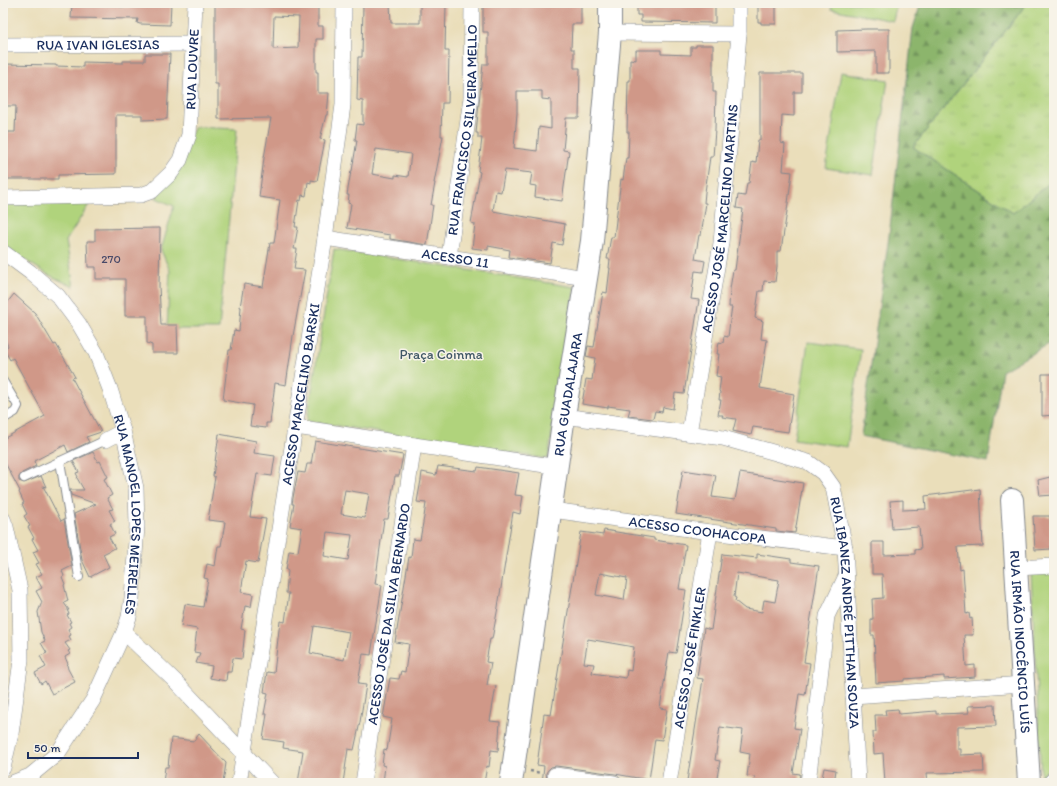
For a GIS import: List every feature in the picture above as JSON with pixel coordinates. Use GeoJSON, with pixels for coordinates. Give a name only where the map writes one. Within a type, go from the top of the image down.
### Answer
{"type":"FeatureCollection","features":[{"type":"Feature","properties":{"kind":"main road","name":"RUA GUADALAJARA"},"geometry":{"type":"LineString","coordinates":[[512,776],[552,510],[564,416],[592,241],[610,32],[610,3]]}},
{"type":"Feature","properties":{"kind":"main road","name":"RUA IRMÃO INOCÊNCIO LUÍS"},"geometry":{"type":"LineString","coordinates":[[1012,500],[1029,783]]}},
{"type":"Feature","properties":{"kind":"street","name":"RUA LOUVRE"},"geometry":{"type":"LineString","coordinates":[[3,198],[141,195],[152,191],[172,173],[180,160],[189,135],[195,3]]}},
{"type":"Feature","properties":{"kind":"street","name":"ACESSO MARCELINO BARSKI"},"geometry":{"type":"LineString","coordinates":[[239,783],[325,238],[343,105],[344,3]]}},
{"type":"Feature","properties":{"kind":"street","name":"RUA FRANCISCO SILVEIRA MELLO"},"geometry":{"type":"LineString","coordinates":[[449,257],[471,98],[472,3]]}},
{"type":"Feature","properties":{"kind":"street","name":"ACESSO JOSÉ MARCELINO MARTINS"},"geometry":{"type":"LineString","coordinates":[[689,433],[721,243],[739,34],[739,3]]}},
{"type":"Feature","properties":{"kind":"street"},"geometry":{"type":"LineString","coordinates":[[610,32],[739,34]]}},
{"type":"Feature","properties":{"kind":"street","name":"RUA IVAN IGLESIAS"},"geometry":{"type":"LineString","coordinates":[[3,45],[193,44]]}},
{"type":"Feature","properties":{"kind":"street","name":"ACESSO 11"},"geometry":{"type":"LineString","coordinates":[[325,238],[586,278]]}},
{"type":"Feature","properties":{"kind":"street","name":"RUA MANOEL LOPES MEIRELLES"},"geometry":{"type":"LineString","coordinates":[[3,252],[30,272],[58,296],[79,324],[96,353],[117,409],[124,431],[136,488],[138,526],[132,598],[129,617],[124,632],[176,682],[272,783]]}},
{"type":"Feature","properties":{"kind":"street","name":"RUA IBANEZ ANDRÉ PITTHAN SOUZA"},"geometry":{"type":"LineString","coordinates":[[564,416],[723,438],[808,462],[822,473],[833,487],[845,548],[858,783]]}},
{"type":"Feature","properties":{"kind":"street"},"geometry":{"type":"LineString","coordinates":[[296,427],[558,467]]}},
{"type":"Feature","properties":{"kind":"street"},"geometry":{"type":"LineString","coordinates":[[106,440],[124,431]]}},
{"type":"Feature","properties":{"kind":"street","name":"ACESSO JOSÉ DA SILVA BERNARDO"},"geometry":{"type":"LineString","coordinates":[[363,783],[414,445]]}},
{"type":"Feature","properties":{"kind":"street","name":"ACESSO COOHACOPA"},"geometry":{"type":"LineString","coordinates":[[552,510],[710,532],[845,548]]}},
{"type":"Feature","properties":{"kind":"street"},"geometry":{"type":"LineString","coordinates":[[3,519],[20,590],[21,660],[11,734],[3,768]]}},
{"type":"Feature","properties":{"kind":"street","name":"ACESSO JOSÉ FINKLER"},"geometry":{"type":"LineString","coordinates":[[670,783],[710,532]]}},
{"type":"Feature","properties":{"kind":"street"},"geometry":{"type":"LineString","coordinates":[[1016,568],[1054,566]]}},
{"type":"Feature","properties":{"kind":"street"},"geometry":{"type":"LineString","coordinates":[[808,783],[826,616],[847,574]]}},
{"type":"Feature","properties":{"kind":"street"},"geometry":{"type":"LineString","coordinates":[[12,783],[30,776],[58,753],[93,700],[124,632]]}},
{"type":"Feature","properties":{"kind":"street"},"geometry":{"type":"LineString","coordinates":[[853,696],[1023,684]]}},
{"type":"Feature","properties":{"kind":"street"},"geometry":{"type":"LineString","coordinates":[[555,775],[614,783]]}},
{"type":"Feature","properties":{"kind":"street"},"geometry":{"type":"LineString","coordinates":[[1050,783],[1054,779]]}},
{"type":"Feature","properties":{"kind":"lane"},"geometry":{"type":"LineString","coordinates":[[3,382],[18,406],[15,412],[3,419]]}},
{"type":"Feature","properties":{"kind":"lane"},"geometry":{"type":"LineString","coordinates":[[24,478],[106,440]]}},
{"type":"Feature","properties":{"kind":"lane"},"geometry":{"type":"LineString","coordinates":[[60,462],[80,578]]}},
{"type":"Feature","properties":{"kind":"path"},"geometry":{"type":"LineString","coordinates":[[512,776],[555,775]]}},
{"type":"Feature","properties":{"kind":"green space"},"geometry":{"type":"Polygon","coordinates":[[[832,3],[897,3],[893,21],[831,9],[832,3]]]}},
{"type":"Feature","properties":{"kind":"green space"},"geometry":{"type":"Polygon","coordinates":[[[921,3],[1023,3],[1025,6],[913,147],[1013,213],[1054,179],[1054,341],[1002,371],[988,462],[861,436],[889,236],[913,28],[921,3]]]}},
{"type":"Feature","properties":{"kind":"green space"},"geometry":{"type":"Polygon","coordinates":[[[1023,3],[1054,3],[1054,179],[1013,213],[913,147],[1025,6],[1023,3]]]}},
{"type":"Feature","properties":{"kind":"green space"},"geometry":{"type":"Polygon","coordinates":[[[841,72],[888,80],[873,175],[826,168],[841,72]]]}},
{"type":"Feature","properties":{"kind":"green space"},"geometry":{"type":"Polygon","coordinates":[[[195,127],[237,129],[219,329],[167,329],[170,271],[161,250],[174,206],[156,198],[195,127]]]}},
{"type":"Feature","properties":{"kind":"green space"},"geometry":{"type":"Polygon","coordinates":[[[91,201],[66,241],[74,287],[47,274],[3,246],[3,203],[91,201]]]}},
{"type":"Feature","properties":{"kind":"green space","name":"Praça Coinma"},"geometry":{"type":"Polygon","coordinates":[[[334,249],[575,287],[548,459],[307,421],[334,249]]]}},
{"type":"Feature","properties":{"kind":"green space"},"geometry":{"type":"Polygon","coordinates":[[[808,342],[861,349],[847,447],[794,439],[808,342]]]}},
{"type":"Feature","properties":{"kind":"green space"},"geometry":{"type":"Polygon","coordinates":[[[1054,571],[1054,762],[1041,777],[1031,572],[1054,571]]]}},
{"type":"Feature","properties":{"kind":"building"},"geometry":{"type":"Polygon","coordinates":[[[72,3],[120,3],[120,7],[143,7],[143,3],[171,3],[170,25],[140,24],[137,23],[138,19],[71,18],[72,3]]]}},
{"type":"Feature","properties":{"kind":"building"},"geometry":{"type":"Polygon","coordinates":[[[215,3],[307,3],[306,6],[318,6],[318,26],[323,26],[323,39],[316,39],[316,72],[318,72],[318,93],[329,93],[327,115],[320,139],[325,140],[317,181],[311,180],[311,183],[308,182],[306,196],[302,195],[301,201],[299,200],[295,227],[298,227],[294,249],[297,249],[294,269],[305,270],[286,385],[275,383],[270,423],[266,423],[266,428],[250,426],[253,405],[223,400],[229,350],[231,350],[234,330],[239,331],[240,307],[244,284],[263,287],[270,243],[274,243],[280,200],[259,197],[271,118],[218,119],[218,84],[215,84],[215,3]],[[274,16],[273,49],[298,48],[299,17],[274,16]]]}},
{"type":"Feature","properties":{"kind":"building"},"geometry":{"type":"Polygon","coordinates":[[[363,3],[390,3],[391,23],[420,23],[420,3],[446,4],[445,51],[449,51],[448,103],[442,103],[441,136],[443,136],[434,183],[431,205],[433,205],[427,245],[390,239],[390,235],[347,228],[351,204],[348,203],[349,195],[347,195],[357,140],[355,140],[357,124],[363,125],[363,101],[357,100],[358,57],[362,57],[363,3]],[[376,149],[372,174],[395,178],[395,175],[408,177],[411,154],[376,149]]]}},
{"type":"Feature","properties":{"kind":"building"},"geometry":{"type":"Polygon","coordinates":[[[483,3],[581,3],[581,24],[572,24],[571,49],[574,49],[574,68],[580,68],[579,118],[566,118],[563,150],[569,151],[562,201],[535,197],[536,186],[530,185],[532,173],[505,170],[501,192],[496,191],[493,211],[565,224],[562,245],[553,243],[550,263],[509,257],[510,250],[488,246],[488,250],[472,248],[475,224],[471,223],[480,172],[478,171],[482,138],[478,138],[478,133],[476,133],[483,64],[488,64],[488,32],[483,32],[483,3]],[[517,91],[514,148],[537,151],[539,127],[551,129],[551,100],[542,99],[542,91],[517,91]]]}},
{"type":"Feature","properties":{"kind":"building"},"geometry":{"type":"Polygon","coordinates":[[[637,3],[715,3],[715,23],[641,22],[641,15],[637,15],[637,3]]]}},
{"type":"Feature","properties":{"kind":"building"},"geometry":{"type":"Polygon","coordinates":[[[758,4],[776,4],[776,24],[761,24],[761,22],[758,22],[758,4]]]}},
{"type":"Feature","properties":{"kind":"building"},"geometry":{"type":"Polygon","coordinates":[[[889,29],[889,73],[876,73],[876,51],[837,52],[837,30],[889,29]]]}},
{"type":"Feature","properties":{"kind":"building"},"geometry":{"type":"Polygon","coordinates":[[[696,45],[713,45],[713,92],[716,92],[715,130],[713,157],[710,157],[705,192],[704,203],[706,203],[701,235],[699,235],[695,259],[705,261],[703,272],[695,271],[691,299],[699,300],[684,394],[675,393],[673,409],[663,407],[662,412],[655,411],[653,419],[628,416],[630,409],[608,406],[608,408],[582,404],[586,379],[592,380],[595,358],[586,356],[588,346],[594,347],[603,292],[607,293],[610,259],[607,259],[611,237],[614,237],[621,179],[623,180],[626,158],[628,158],[628,81],[630,81],[630,59],[636,60],[636,50],[661,50],[661,54],[691,55],[691,47],[696,47],[696,45]]]}},
{"type":"Feature","properties":{"kind":"building"},"geometry":{"type":"Polygon","coordinates":[[[145,54],[170,54],[167,119],[142,120],[142,115],[116,115],[116,174],[58,175],[58,179],[3,179],[3,132],[15,132],[16,106],[3,106],[3,64],[83,67],[83,62],[123,63],[123,61],[145,61],[145,54]]]}},
{"type":"Feature","properties":{"kind":"building"},"geometry":{"type":"Polygon","coordinates":[[[760,73],[802,73],[802,92],[794,92],[794,116],[782,115],[781,143],[785,144],[783,171],[792,172],[787,211],[781,251],[777,251],[775,282],[764,281],[763,291],[759,291],[755,318],[763,321],[761,339],[767,340],[760,388],[794,394],[788,432],[753,427],[751,435],[733,431],[736,419],[718,415],[721,400],[719,400],[719,391],[721,377],[716,376],[719,342],[723,343],[724,336],[728,337],[732,307],[729,307],[730,289],[733,270],[735,270],[743,209],[736,208],[738,195],[745,196],[747,183],[749,183],[752,162],[756,163],[758,140],[760,140],[760,73]]]}},
{"type":"Feature","properties":{"kind":"building"},"geometry":{"type":"Polygon","coordinates":[[[160,228],[159,286],[161,325],[177,325],[178,353],[152,353],[152,345],[147,343],[147,316],[125,316],[125,279],[96,279],[96,267],[88,267],[87,241],[95,241],[95,229],[160,228]]]}},
{"type":"Feature","properties":{"kind":"building"},"geometry":{"type":"Polygon","coordinates":[[[14,294],[35,313],[54,345],[56,344],[75,377],[72,378],[101,432],[86,437],[89,442],[68,452],[65,445],[34,461],[36,466],[22,473],[19,477],[19,481],[24,483],[41,476],[46,487],[43,486],[61,521],[64,519],[72,566],[62,571],[64,576],[62,577],[65,584],[68,601],[64,603],[69,610],[67,610],[69,614],[67,615],[71,622],[69,623],[71,627],[68,629],[71,635],[69,636],[71,640],[65,643],[70,650],[68,651],[70,654],[65,657],[68,664],[68,669],[75,682],[52,694],[45,681],[41,684],[35,673],[46,667],[40,656],[47,653],[41,643],[45,641],[41,632],[38,612],[42,602],[36,591],[42,588],[36,577],[42,574],[36,564],[39,563],[33,552],[38,550],[28,527],[30,526],[24,516],[27,514],[22,504],[24,503],[19,492],[20,491],[3,459],[3,439],[45,416],[13,358],[10,360],[4,349],[8,346],[3,336],[3,308],[14,294]]]}},
{"type":"Feature","properties":{"kind":"building"},"geometry":{"type":"Polygon","coordinates":[[[1042,374],[1054,374],[1054,415],[1042,416],[1042,374]]]}},
{"type":"Feature","properties":{"kind":"building"},"geometry":{"type":"Polygon","coordinates":[[[219,434],[256,441],[254,453],[275,456],[272,476],[257,474],[250,517],[266,519],[258,563],[246,561],[241,592],[253,594],[251,607],[245,606],[241,629],[245,630],[242,659],[233,658],[231,672],[227,672],[226,681],[210,678],[212,666],[196,663],[200,653],[194,652],[197,629],[181,626],[185,604],[203,607],[208,579],[204,578],[207,564],[215,566],[218,546],[221,546],[225,522],[208,520],[215,477],[213,476],[219,434]]]}},
{"type":"Feature","properties":{"kind":"building"},"geometry":{"type":"Polygon","coordinates":[[[315,441],[403,455],[399,476],[395,476],[388,519],[384,519],[375,584],[382,585],[371,655],[363,654],[358,684],[366,685],[354,750],[348,749],[343,783],[298,783],[303,751],[283,748],[284,742],[263,739],[267,714],[264,714],[268,693],[264,692],[267,672],[274,673],[280,621],[285,622],[289,593],[286,593],[288,570],[286,570],[289,551],[298,552],[302,528],[290,526],[294,504],[292,504],[294,492],[298,472],[305,473],[307,464],[311,464],[315,441]],[[345,490],[341,514],[365,518],[369,494],[345,490]],[[327,532],[324,556],[348,560],[352,535],[327,532]],[[314,626],[310,653],[344,660],[349,632],[314,626]]]}},
{"type":"Feature","properties":{"kind":"building"},"geometry":{"type":"Polygon","coordinates":[[[93,452],[98,462],[100,461],[108,477],[104,479],[112,495],[107,498],[113,509],[109,510],[115,521],[110,524],[115,534],[109,537],[115,548],[103,554],[109,567],[90,577],[82,560],[74,514],[96,504],[71,495],[70,490],[84,490],[77,478],[76,473],[79,472],[73,461],[93,452]]]}},
{"type":"Feature","properties":{"kind":"building"},"geometry":{"type":"Polygon","coordinates":[[[438,466],[477,471],[478,467],[519,473],[515,495],[523,496],[520,514],[513,512],[498,607],[486,662],[491,663],[487,685],[496,686],[490,721],[500,722],[498,751],[491,750],[489,767],[487,766],[484,783],[383,783],[385,766],[382,765],[384,749],[387,750],[392,719],[383,717],[390,678],[399,679],[401,671],[405,672],[409,644],[395,642],[409,557],[411,558],[413,539],[420,540],[424,517],[426,503],[417,502],[422,472],[436,475],[438,466]]]}},
{"type":"Feature","properties":{"kind":"building"},"geometry":{"type":"Polygon","coordinates":[[[683,470],[716,475],[712,497],[735,500],[740,473],[803,483],[795,533],[676,514],[683,470]]]}},
{"type":"Feature","properties":{"kind":"building"},"geometry":{"type":"Polygon","coordinates":[[[1054,476],[1054,495],[1040,496],[1038,480],[1054,476]]]}},
{"type":"Feature","properties":{"kind":"building"},"geometry":{"type":"Polygon","coordinates":[[[980,489],[983,546],[958,547],[960,570],[963,569],[966,614],[969,613],[970,619],[972,618],[973,635],[964,635],[966,666],[975,665],[975,677],[944,679],[944,676],[876,683],[874,635],[871,635],[871,619],[873,619],[872,599],[883,598],[882,574],[872,574],[872,542],[884,542],[884,555],[915,554],[915,550],[921,549],[919,527],[892,529],[890,501],[903,500],[903,510],[926,509],[925,496],[980,489]]]}},
{"type":"Feature","properties":{"kind":"building"},"geometry":{"type":"Polygon","coordinates":[[[1033,516],[1050,516],[1051,549],[1035,550],[1033,516]]]}},
{"type":"Feature","properties":{"kind":"building"},"geometry":{"type":"Polygon","coordinates":[[[604,530],[686,545],[679,589],[686,590],[678,642],[676,653],[669,652],[660,708],[667,709],[662,740],[655,739],[649,780],[556,766],[551,767],[546,773],[547,779],[551,783],[542,783],[544,766],[537,765],[544,714],[551,715],[581,532],[603,535],[604,530]],[[600,573],[596,595],[624,600],[627,578],[600,573]],[[588,639],[584,663],[594,664],[592,673],[626,678],[627,670],[631,671],[634,647],[588,639]]]}},
{"type":"Feature","properties":{"kind":"building"},"geometry":{"type":"Polygon","coordinates":[[[722,554],[757,558],[757,554],[791,559],[791,562],[819,566],[804,662],[810,663],[805,695],[799,694],[794,728],[800,729],[793,773],[800,774],[799,783],[754,783],[755,777],[747,776],[750,754],[740,752],[743,730],[720,727],[715,760],[720,761],[716,783],[689,783],[689,781],[687,781],[703,679],[697,678],[704,628],[711,630],[722,554]],[[737,573],[734,597],[736,598],[735,601],[745,609],[762,612],[764,600],[775,602],[779,580],[737,573]]]}},
{"type":"Feature","properties":{"kind":"building"},"geometry":{"type":"Polygon","coordinates":[[[995,705],[996,726],[957,727],[957,749],[960,749],[960,755],[983,754],[984,772],[927,773],[928,783],[885,783],[883,753],[874,754],[873,732],[876,732],[875,715],[886,715],[885,710],[898,709],[899,714],[936,711],[936,714],[969,713],[968,706],[995,705]]]}},
{"type":"Feature","properties":{"kind":"building"},"geometry":{"type":"Polygon","coordinates":[[[199,734],[226,763],[223,783],[163,783],[165,767],[168,767],[171,738],[194,741],[199,734]]]}},
{"type":"Feature","properties":{"kind":"building"},"geometry":{"type":"Polygon","coordinates":[[[824,768],[836,770],[834,783],[821,783],[824,768]]]}}]}
